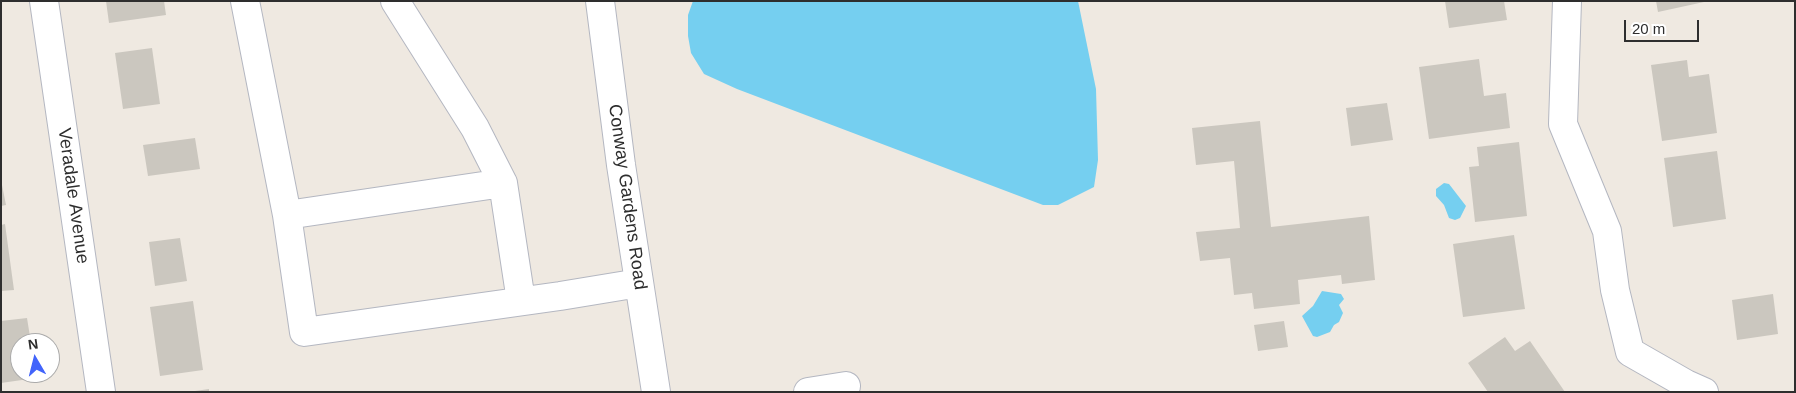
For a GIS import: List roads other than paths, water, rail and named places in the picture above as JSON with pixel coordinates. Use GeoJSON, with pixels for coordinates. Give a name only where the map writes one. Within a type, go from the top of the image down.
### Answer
{"type":"FeatureCollection","features":[{"type":"Feature","properties":{"kind":"street","name":"Veradale Avenue"},"geometry":{"type":"LineString","coordinates":[[44,1],[101,392]]}},
{"type":"Feature","properties":{"kind":"street"},"geometry":{"type":"LineString","coordinates":[[245,1],[287,215],[304,332],[639,283]]}},
{"type":"Feature","properties":{"kind":"street"},"geometry":{"type":"LineString","coordinates":[[395,1],[475,128],[503,183],[521,301]]}},
{"type":"Feature","properties":{"kind":"street","name":"Conway Gardens Road"},"geometry":{"type":"LineString","coordinates":[[600,1],[621,165],[656,392]]}},
{"type":"Feature","properties":{"kind":"street"},"geometry":{"type":"LineString","coordinates":[[1567,1],[1562,124],[1607,231],[1615,290],[1630,352],[1686,384],[1704,392]]}},
{"type":"Feature","properties":{"kind":"street"},"geometry":{"type":"LineString","coordinates":[[287,215],[503,183]]}},
{"type":"Feature","properties":{"kind":"street"},"geometry":{"type":"LineString","coordinates":[[808,392],[846,386]]}},
{"type":"Feature","properties":{"kind":"water"},"geometry":{"type":"Polygon","coordinates":[[[693,1],[1078,1],[1096,89],[1098,160],[1094,187],[1058,205],[1043,205],[737,89],[704,74],[691,53],[688,36],[688,15],[693,1]]]}},
{"type":"Feature","properties":{"kind":"water"},"geometry":{"type":"Polygon","coordinates":[[[1444,183],[1449,184],[1466,206],[1460,218],[1455,220],[1449,218],[1444,205],[1436,196],[1436,189],[1444,183]]]}},
{"type":"Feature","properties":{"kind":"water"},"geometry":{"type":"Polygon","coordinates":[[[1322,291],[1341,294],[1344,299],[1339,305],[1343,313],[1339,322],[1334,325],[1330,332],[1317,337],[1313,336],[1302,316],[1313,306],[1322,291]]]}}]}
